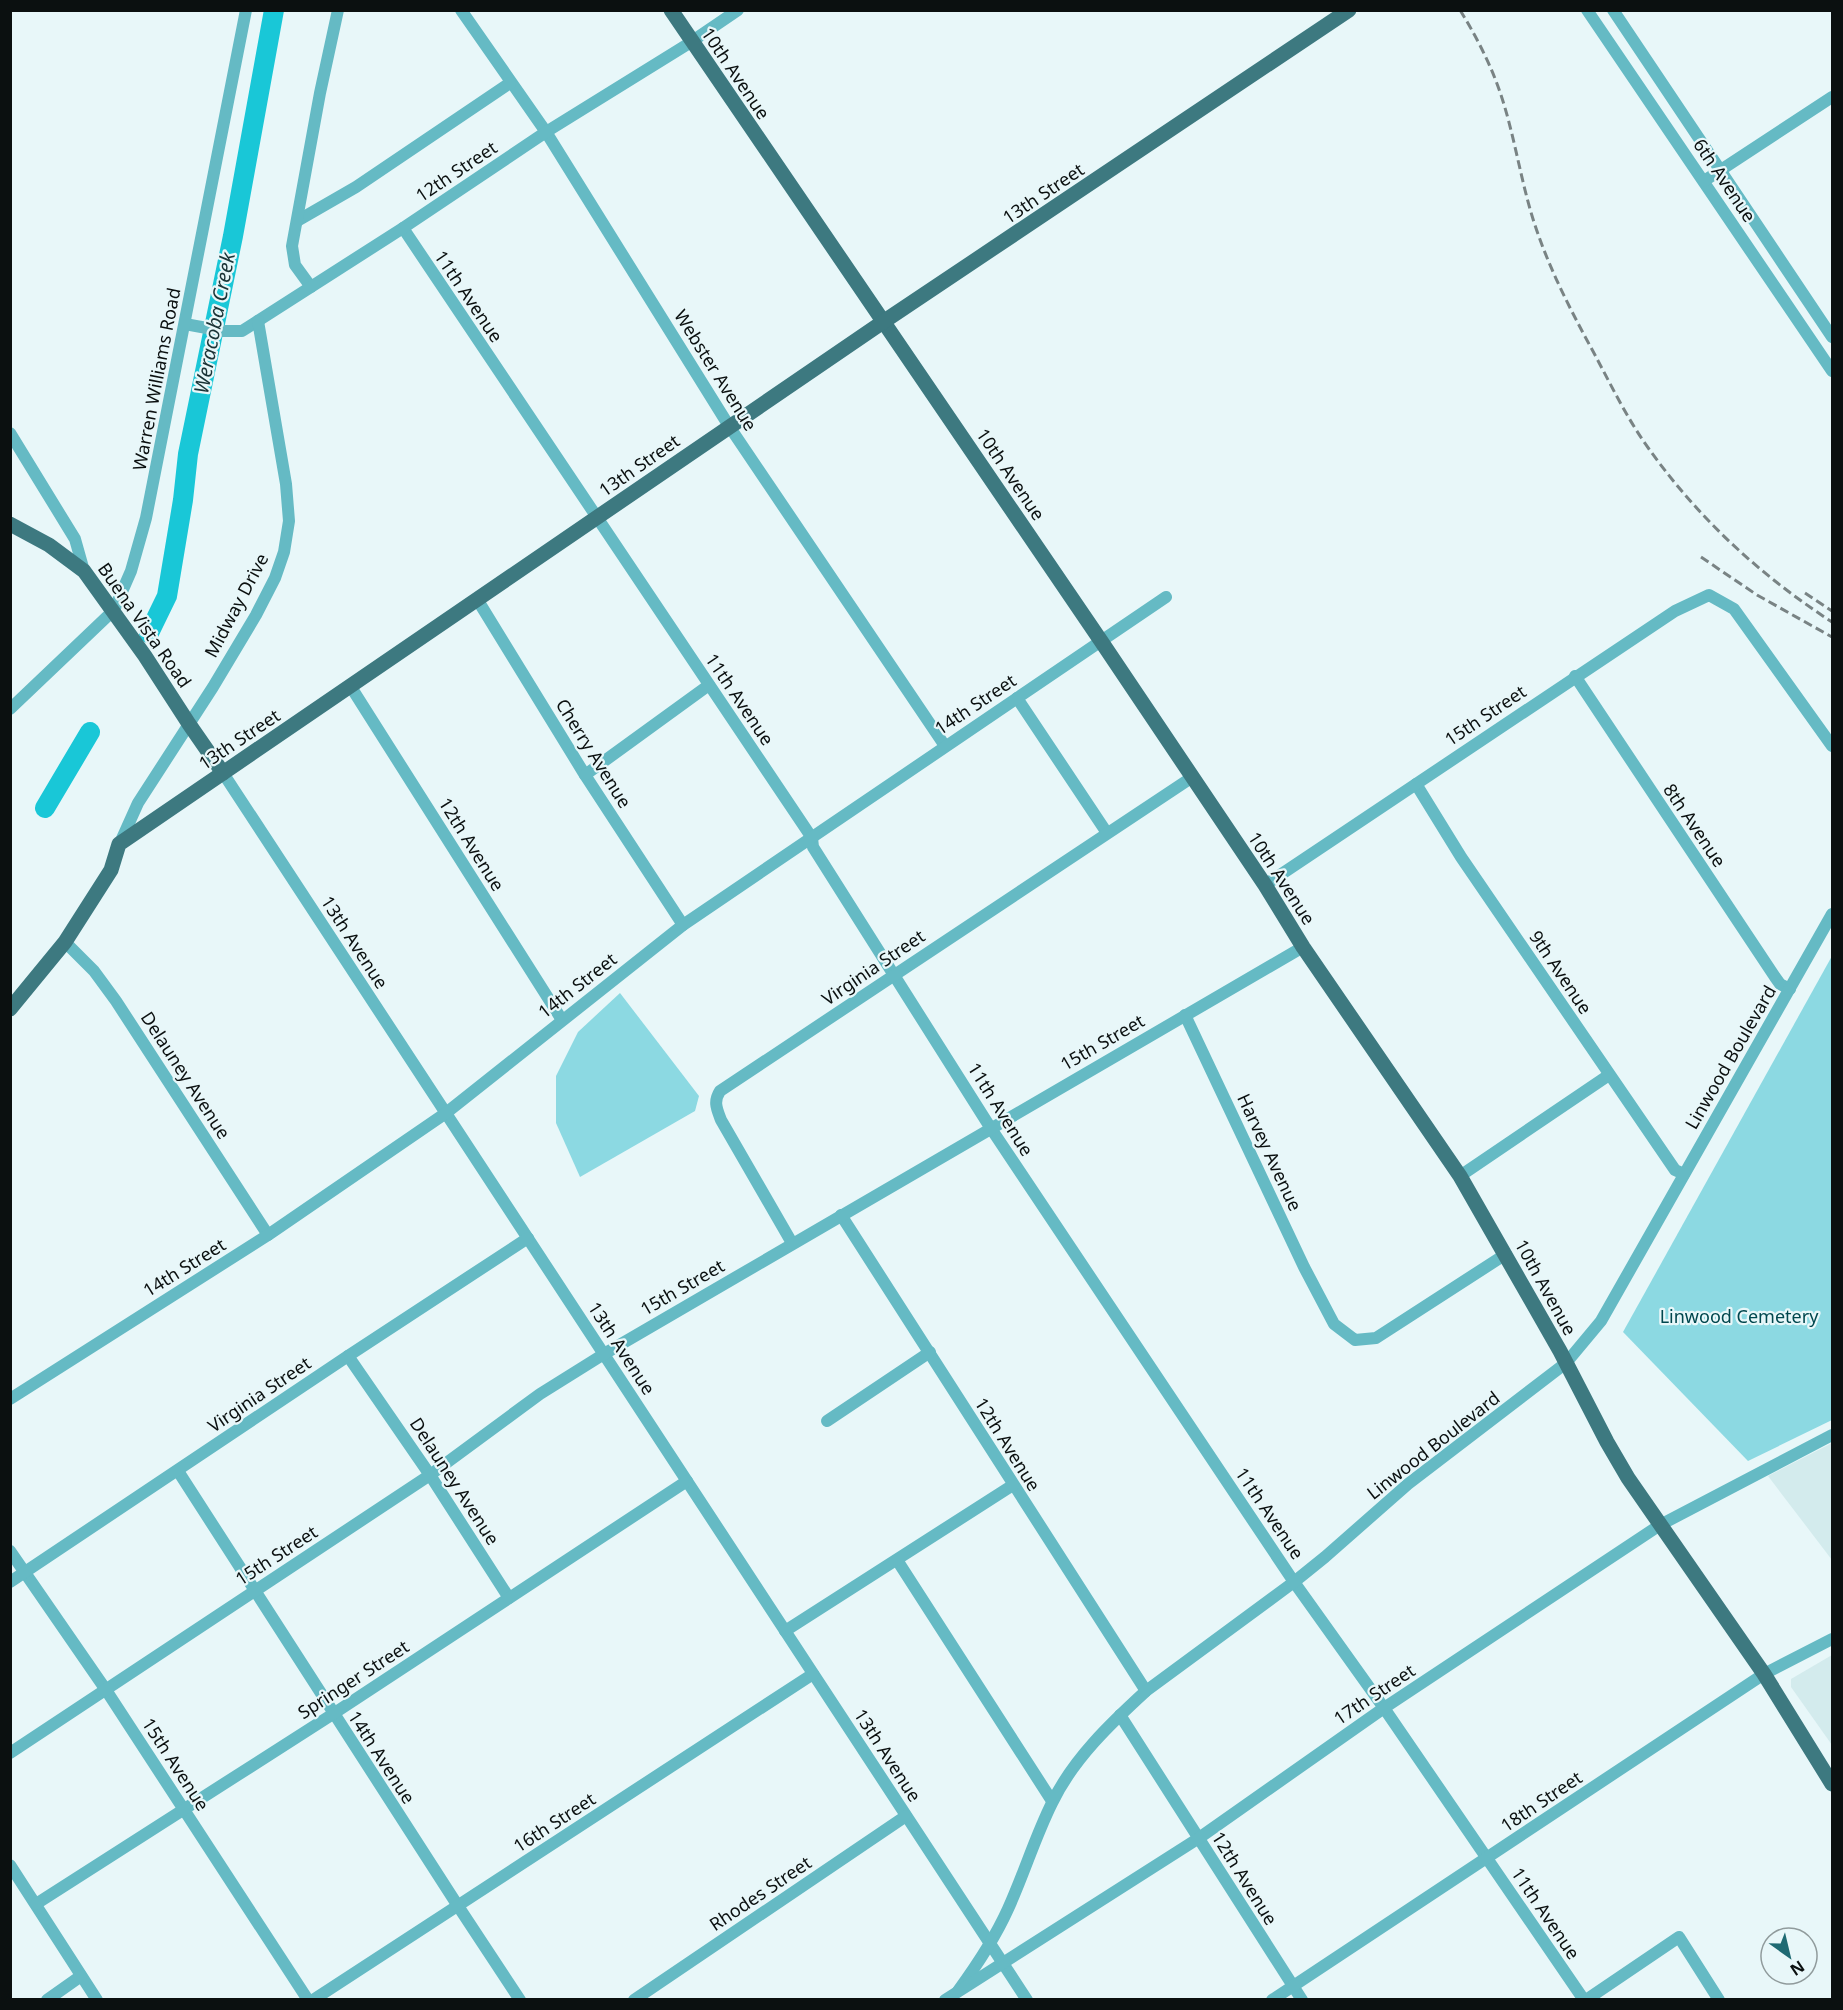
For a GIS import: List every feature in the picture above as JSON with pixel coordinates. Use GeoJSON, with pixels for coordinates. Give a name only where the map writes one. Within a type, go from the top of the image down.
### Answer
{"type":"FeatureCollection","features":[{"type":"Feature","properties":{"kind":"main road","name":"10th Avenue"},"geometry":{"type":"LineString","coordinates":[[670,10],[1101,641],[1304,947],[1460,1176],[1506,1254],[1612,1451],[1660,1525],[1764,1674],[1833,1784]]}},
{"type":"Feature","properties":{"kind":"main road","name":"13th Street"},"geometry":{"type":"LineString","coordinates":[[119,844],[729,426],[1350,10]]}},
{"type":"Feature","properties":{"kind":"main road","name":"Buena Vista Road"},"geometry":{"type":"LineString","coordinates":[[10,524],[49,545],[84,571],[114,610],[223,773]]}},
{"type":"Feature","properties":{"kind":"main road"},"geometry":{"type":"LineString","coordinates":[[10,1009],[64,942],[111,870],[119,844]]}},
{"type":"Feature","properties":{"kind":"street","name":"Warren Williams Road"},"geometry":{"type":"LineString","coordinates":[[10,709],[114,610],[131,571],[146,518],[246,10]]}},
{"type":"Feature","properties":{"kind":"street"},"geometry":{"type":"LineString","coordinates":[[311,287],[295,265],[292,246],[338,10]]}},
{"type":"Feature","properties":{"kind":"street","name":"Webster Avenue"},"geometry":{"type":"LineString","coordinates":[[460,10],[546,132],[729,426],[945,746]]}},
{"type":"Feature","properties":{"kind":"street","name":"12th Street"},"geometry":{"type":"LineString","coordinates":[[185,324],[223,331],[242,331],[403,228],[546,132],[692,42],[738,10]]}},
{"type":"Feature","properties":{"kind":"street","name":"6th Avenue"},"geometry":{"type":"LineString","coordinates":[[1587,10],[1833,371]]}},
{"type":"Feature","properties":{"kind":"street","name":"6th Avenue"},"geometry":{"type":"LineString","coordinates":[[1613,10],[1833,337]]}},
{"type":"Feature","properties":{"kind":"street"},"geometry":{"type":"LineString","coordinates":[[297,221],[357,187],[510,83]]}},
{"type":"Feature","properties":{"kind":"street"},"geometry":{"type":"LineString","coordinates":[[1704,181],[1833,97]]}},
{"type":"Feature","properties":{"kind":"street","name":"11th Avenue"},"geometry":{"type":"LineString","coordinates":[[403,228],[812,838],[813,847],[990,1127],[1294,1582],[1384,1708],[1585,2000]]}},
{"type":"Feature","properties":{"kind":"street","name":"Midway Drive"},"geometry":{"type":"LineString","coordinates":[[119,844],[138,803],[256,615],[275,578],[284,552],[289,521],[286,484],[258,321]]}},
{"type":"Feature","properties":{"kind":"street"},"geometry":{"type":"LineString","coordinates":[[10,433],[75,539],[84,571]]}},
{"type":"Feature","properties":{"kind":"street","name":"15th Street"},"geometry":{"type":"LineString","coordinates":[[1265,885],[1575,676],[1675,611],[1709,595],[1730,608],[1751,631],[1833,746]]}},
{"type":"Feature","properties":{"kind":"street","name":"14th Street"},"geometry":{"type":"LineString","coordinates":[[10,1399],[268,1236],[446,1113],[683,925],[1166,597]]}},
{"type":"Feature","properties":{"kind":"street","name":"Cherry Avenue"},"geometry":{"type":"LineString","coordinates":[[477,599],[585,775],[683,925]]}},
{"type":"Feature","properties":{"kind":"street","name":"8th Avenue"},"geometry":{"type":"LineString","coordinates":[[1575,676],[1775,977],[1780,984],[1790,989]]}},
{"type":"Feature","properties":{"kind":"street"},"geometry":{"type":"LineString","coordinates":[[585,775],[709,685]]}},
{"type":"Feature","properties":{"kind":"street","name":"12th Avenue"},"geometry":{"type":"LineString","coordinates":[[351,687],[562,1020]]}},
{"type":"Feature","properties":{"kind":"street"},"geometry":{"type":"LineString","coordinates":[[1017,698],[1107,833]]}},
{"type":"Feature","properties":{"kind":"street","name":"13th Avenue"},"geometry":{"type":"LineString","coordinates":[[223,773],[1027,2000]]}},
{"type":"Feature","properties":{"kind":"street","name":"Virginia Street"},"geometry":{"type":"LineString","coordinates":[[792,1243],[721,1120],[716,1106],[716,1097],[720,1091],[1191,778]]}},
{"type":"Feature","properties":{"kind":"street","name":"9th Avenue"},"geometry":{"type":"LineString","coordinates":[[1416,784],[1461,857],[1609,1075],[1675,1170],[1684,1174]]}},
{"type":"Feature","properties":{"kind":"street","name":"Linwood Boulevard"},"geometry":{"type":"LineString","coordinates":[[990,1943],[1008,1910],[1052,1801],[1074,1768],[1120,1715],[1146,1691],[1294,1582],[1408,1484],[1566,1363],[1601,1321],[1833,914]]}},
{"type":"Feature","properties":{"kind":"street","name":"Delauney Avenue"},"geometry":{"type":"LineString","coordinates":[[64,942],[94,971],[116,1001],[268,1236]]}},
{"type":"Feature","properties":{"kind":"street","name":"15th Street"},"geometry":{"type":"LineString","coordinates":[[10,1753],[430,1475],[540,1394],[604,1354],[990,1127],[1304,947]]}},
{"type":"Feature","properties":{"kind":"street","name":"Harvey Avenue"},"geometry":{"type":"LineString","coordinates":[[1185,1015],[1304,1267],[1334,1324],[1355,1340],[1376,1338],[1506,1254]]}},
{"type":"Feature","properties":{"kind":"street"},"geometry":{"type":"LineString","coordinates":[[1460,1176],[1609,1075]]}},
{"type":"Feature","properties":{"kind":"street","name":"12th Avenue"},"geometry":{"type":"LineString","coordinates":[[841,1215],[1146,1691]]}},
{"type":"Feature","properties":{"kind":"street","name":"Virginia Street"},"geometry":{"type":"LineString","coordinates":[[10,1582],[528,1238]]}},
{"type":"Feature","properties":{"kind":"street"},"geometry":{"type":"LineString","coordinates":[[827,1420],[930,1352]]}},
{"type":"Feature","properties":{"kind":"street","name":"Delauney Avenue"},"geometry":{"type":"LineString","coordinates":[[348,1356],[430,1475],[510,1598]]}},
{"type":"Feature","properties":{"kind":"street","name":"17th Street"},"geometry":{"type":"LineString","coordinates":[[945,2000],[1199,1838],[1384,1708],[1660,1525],[1833,1435]]}},
{"type":"Feature","properties":{"kind":"street","name":"14th Avenue"},"geometry":{"type":"LineString","coordinates":[[178,1471],[520,2000]]}},
{"type":"Feature","properties":{"kind":"street","name":"Springer Street"},"geometry":{"type":"LineString","coordinates":[[36,1904],[333,1714],[687,1481]]}},
{"type":"Feature","properties":{"kind":"street"},"geometry":{"type":"LineString","coordinates":[[785,1631],[1013,1485]]}},
{"type":"Feature","properties":{"kind":"street","name":"15th Avenue"},"geometry":{"type":"LineString","coordinates":[[10,1551],[106,1690],[308,2000]]}},
{"type":"Feature","properties":{"kind":"street"},"geometry":{"type":"LineString","coordinates":[[897,1560],[1052,1801]]}},
{"type":"Feature","properties":{"kind":"street","name":"18th Street"},"geometry":{"type":"LineString","coordinates":[[1272,2000],[1764,1674],[1833,1639]]}},
{"type":"Feature","properties":{"kind":"street","name":"16th Street"},"geometry":{"type":"LineString","coordinates":[[313,2000],[813,1674]]}},
{"type":"Feature","properties":{"kind":"street","name":"12th Avenue"},"geometry":{"type":"LineString","coordinates":[[1120,1715],[1302,2000]]}},
{"type":"Feature","properties":{"kind":"street","name":"Rhodes Street"},"geometry":{"type":"LineString","coordinates":[[634,2000],[906,1815]]}},
{"type":"Feature","properties":{"kind":"street"},"geometry":{"type":"LineString","coordinates":[[10,1865],[97,2000]]}},
{"type":"Feature","properties":{"kind":"street"},"geometry":{"type":"LineString","coordinates":[[1585,2000],[1679,1937],[1719,2000]]}},
{"type":"Feature","properties":{"kind":"street"},"geometry":{"type":"LineString","coordinates":[[958,1991],[990,1943]]}},
{"type":"Feature","properties":{"kind":"street"},"geometry":{"type":"LineString","coordinates":[[46,2000],[81,1976]]}},
{"type":"Feature","properties":{"kind":"shaded area"},"geometry":{"type":"Polygon","coordinates":[[[1832,1443],[1832,1560],[1768,1476],[1832,1443]]]}},
{"type":"Feature","properties":{"kind":"shaded area"},"geometry":{"type":"Polygon","coordinates":[[[1832,1655],[1832,1745],[1791,1687],[1791,1679],[1832,1655]]]}},
{"type":"Feature","properties":{"kind":"green space","name":"Linwood Cemetery"},"geometry":{"type":"Polygon","coordinates":[[[1832,956],[1832,1420],[1748,1461],[1623,1332],[1832,956]]]}},
{"type":"Feature","properties":{"kind":"green space"},"geometry":{"type":"Polygon","coordinates":[[[620,993],[699,1096],[695,1111],[580,1177],[556,1123],[556,1076],[578,1032],[620,993]]]}},
{"type":"Feature","properties":{"kind":"waterway","name":"Weracoba Creek"},"geometry":{"type":"LineString","coordinates":[[149,633],[167,596],[188,454],[233,236],[274,10]]}},
{"type":"Feature","properties":{"kind":"waterway","name":"Weracoba Creek"},"geometry":{"type":"LineString","coordinates":[[45,808],[90,732]]}},
{"type":"Feature","properties":{"kind":"railway"},"geometry":{"type":"LineString","coordinates":[[1460,10],[1482,50],[1500,92],[1528,203],[1546,254],[1577,322],[1634,427],[1668,475],[1732,544],[1780,585],[1832,622]]}},
{"type":"Feature","properties":{"kind":"railway"},"geometry":{"type":"LineString","coordinates":[[1701,557],[1757,595],[1832,637]]}},
{"type":"Feature","properties":{"kind":"railway"},"geometry":{"type":"LineString","coordinates":[[1805,593],[1832,611]]}}]}
